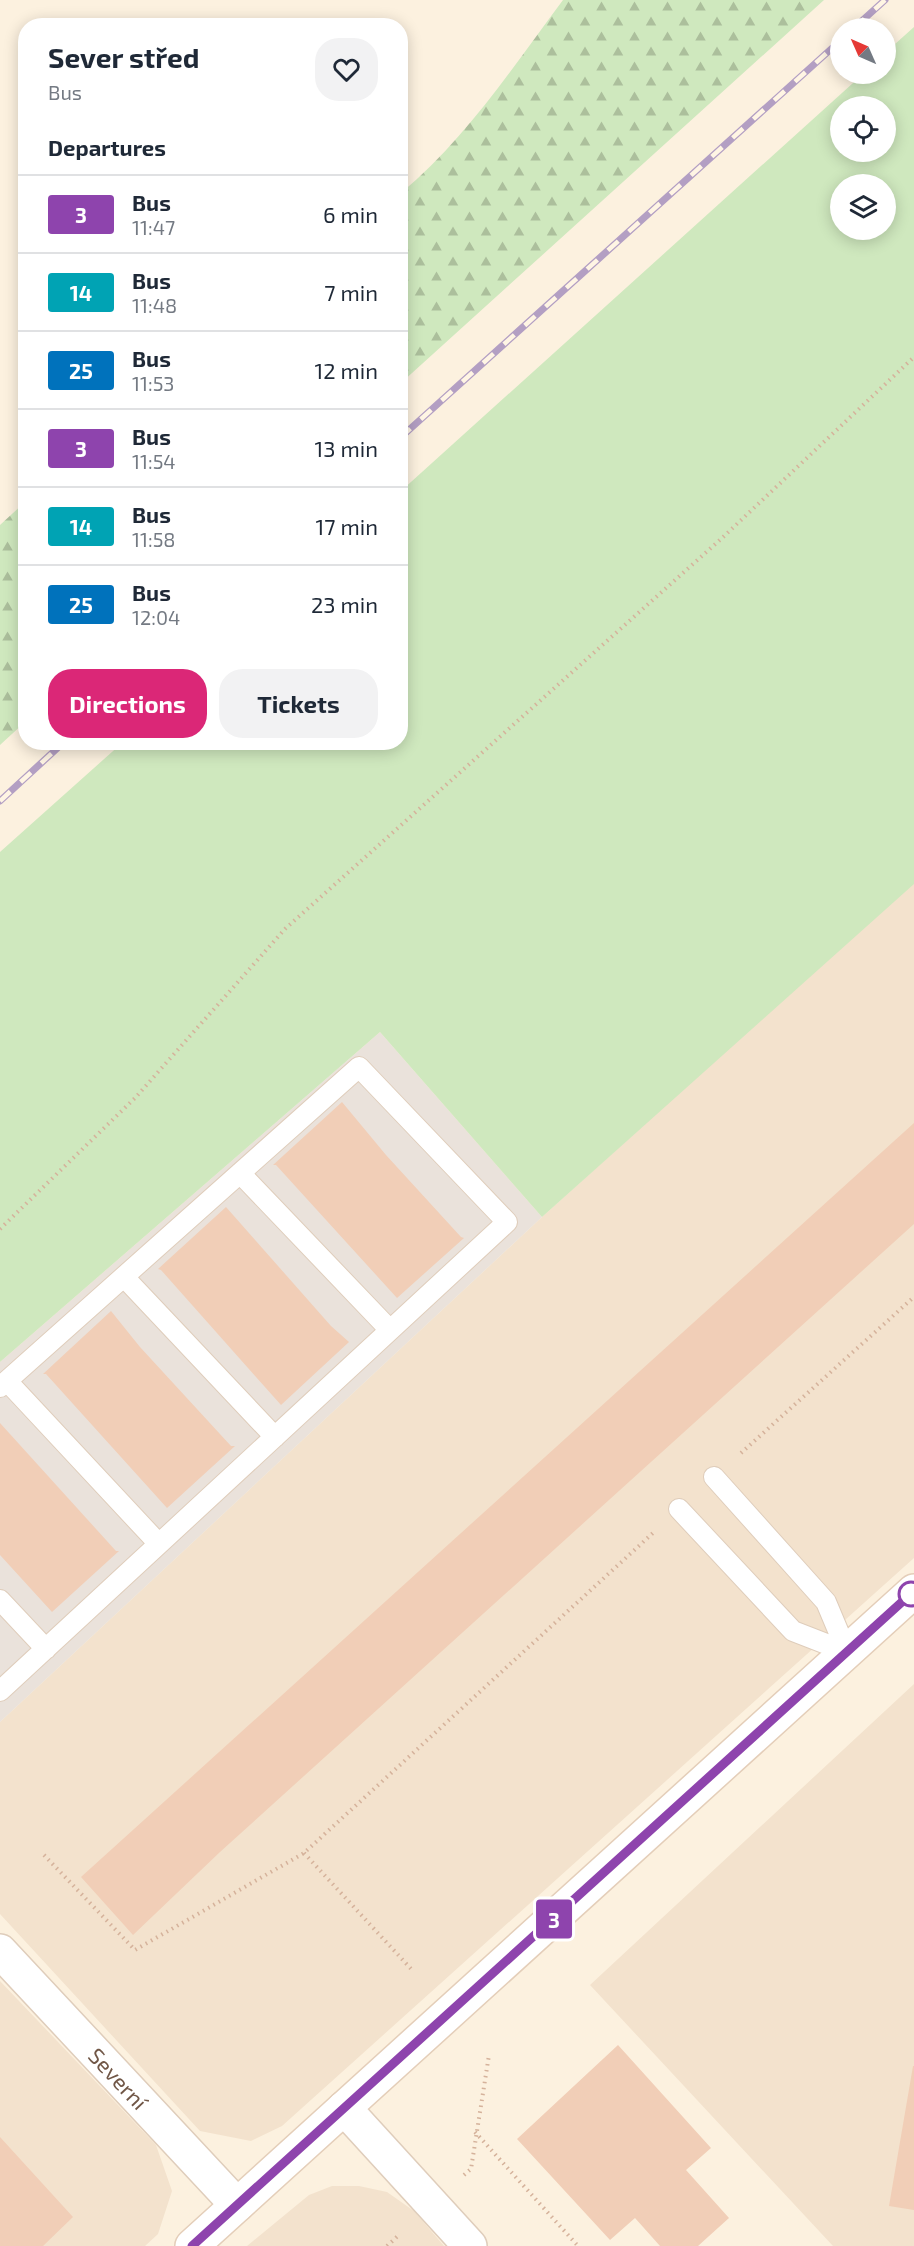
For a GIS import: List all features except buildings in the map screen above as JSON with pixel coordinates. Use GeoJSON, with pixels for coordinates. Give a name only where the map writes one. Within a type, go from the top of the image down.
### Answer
{"type":"FeatureCollection","features":[{"type":"Feature","properties":{"kind":"street"},"geometry":{"type":"LineString","coordinates":[[192,2246],[914,1591]]}},
{"type":"Feature","properties":{"kind":"street","name":"Severní"},"geometry":{"type":"LineString","coordinates":[[0,1951],[237,2205]]}},
{"type":"Feature","properties":{"kind":"street"},"geometry":{"type":"LineString","coordinates":[[344,2108],[470,2246]]}},
{"type":"Feature","properties":{"kind":"lane"},"geometry":{"type":"LineString","coordinates":[[0,1691],[46,1649],[507,1222],[359,1067],[3,1384],[159,1544]]}},
{"type":"Feature","properties":{"kind":"lane"},"geometry":{"type":"LineString","coordinates":[[240,1173],[390,1330]]}},
{"type":"Feature","properties":{"kind":"lane"},"geometry":{"type":"LineString","coordinates":[[124,1277],[275,1437]]}},
{"type":"Feature","properties":{"kind":"lane"},"geometry":{"type":"LineString","coordinates":[[714,1477],[826,1602],[847,1652]]}},
{"type":"Feature","properties":{"kind":"lane"},"geometry":{"type":"LineString","coordinates":[[679,1509],[793,1631],[847,1652]]}},
{"type":"Feature","properties":{"kind":"lane"},"geometry":{"type":"LineString","coordinates":[[0,1600],[46,1649]]}},
{"type":"Feature","properties":{"kind":"path"},"geometry":{"type":"LineString","coordinates":[[0,1228],[135,1098],[285,929],[721,539],[914,357]]}},
{"type":"Feature","properties":{"kind":"path"},"geometry":{"type":"LineString","coordinates":[[714,1477],[914,1297]]}},
{"type":"Feature","properties":{"kind":"path"},"geometry":{"type":"LineString","coordinates":[[44,1856],[135,1950],[304,1853],[679,1509]]}},
{"type":"Feature","properties":{"kind":"path"},"geometry":{"type":"LineString","coordinates":[[304,1853],[413,1971]]}},
{"type":"Feature","properties":{"kind":"path"},"geometry":{"type":"LineString","coordinates":[[471,2169],[475,2132],[489,2055]]}},
{"type":"Feature","properties":{"kind":"path"},"geometry":{"type":"LineString","coordinates":[[475,2132],[578,2246]]}},
{"type":"Feature","properties":{"kind":"shaded area"},"geometry":{"type":"Polygon","coordinates":[[[914,881],[914,1558],[282,2126],[251,2141],[200,2131],[0,1914],[0,1722],[542,1217],[914,881]]]}},
{"type":"Feature","properties":{"kind":"shaded area"},"geometry":{"type":"Polygon","coordinates":[[[380,1032],[542,1217],[0,1722],[0,1362],[380,1032]]]}},
{"type":"Feature","properties":{"kind":"shaded area"},"geometry":{"type":"Polygon","coordinates":[[[914,1684],[914,2246],[833,2246],[590,1985],[914,1684]]]}},
{"type":"Feature","properties":{"kind":"shaded area"},"geometry":{"type":"Polygon","coordinates":[[[0,1981],[156,2145],[172,2191],[158,2234],[145,2246],[0,2246],[0,1981]]]}},
{"type":"Feature","properties":{"kind":"shaded area"},"geometry":{"type":"Polygon","coordinates":[[[332,2186],[359,2186],[387,2192],[414,2211],[444,2246],[247,2246],[309,2195],[332,2186]]]}},
{"type":"Feature","properties":{"kind":"green space"},"geometry":{"type":"Polygon","coordinates":[[[563,0],[824,0],[408,377],[408,187],[446,150],[507,77],[563,0]]]}},
{"type":"Feature","properties":{"kind":"green space"},"geometry":{"type":"Polygon","coordinates":[[[914,27],[914,884],[542,1217],[380,1032],[0,1362],[0,852],[114,750],[408,750],[408,485],[830,104],[830,162],[896,162],[896,96],[839,96],[852,84],[896,84],[896,43],[914,27]]]}},
{"type":"Feature","properties":{"kind":"green space"},"geometry":{"type":"Polygon","coordinates":[[[18,508],[18,728],[0,745],[0,525],[18,508]]]}},
{"type":"Feature","properties":{"kind":"railway"},"geometry":{"type":"LineString","coordinates":[[865,18],[885,0]]}},
{"type":"Feature","properties":{"kind":"railway"},"geometry":{"type":"LineString","coordinates":[[408,431],[830,50]]}},
{"type":"Feature","properties":{"kind":"railway"},"geometry":{"type":"LineString","coordinates":[[0,801],[55,750]]}},
{"type":"Feature","properties":{"kind":"bus line","name":"3"},"geometry":{"type":"LineString","coordinates":[[192,2246],[452,2013],[914,1591]]}}]}
